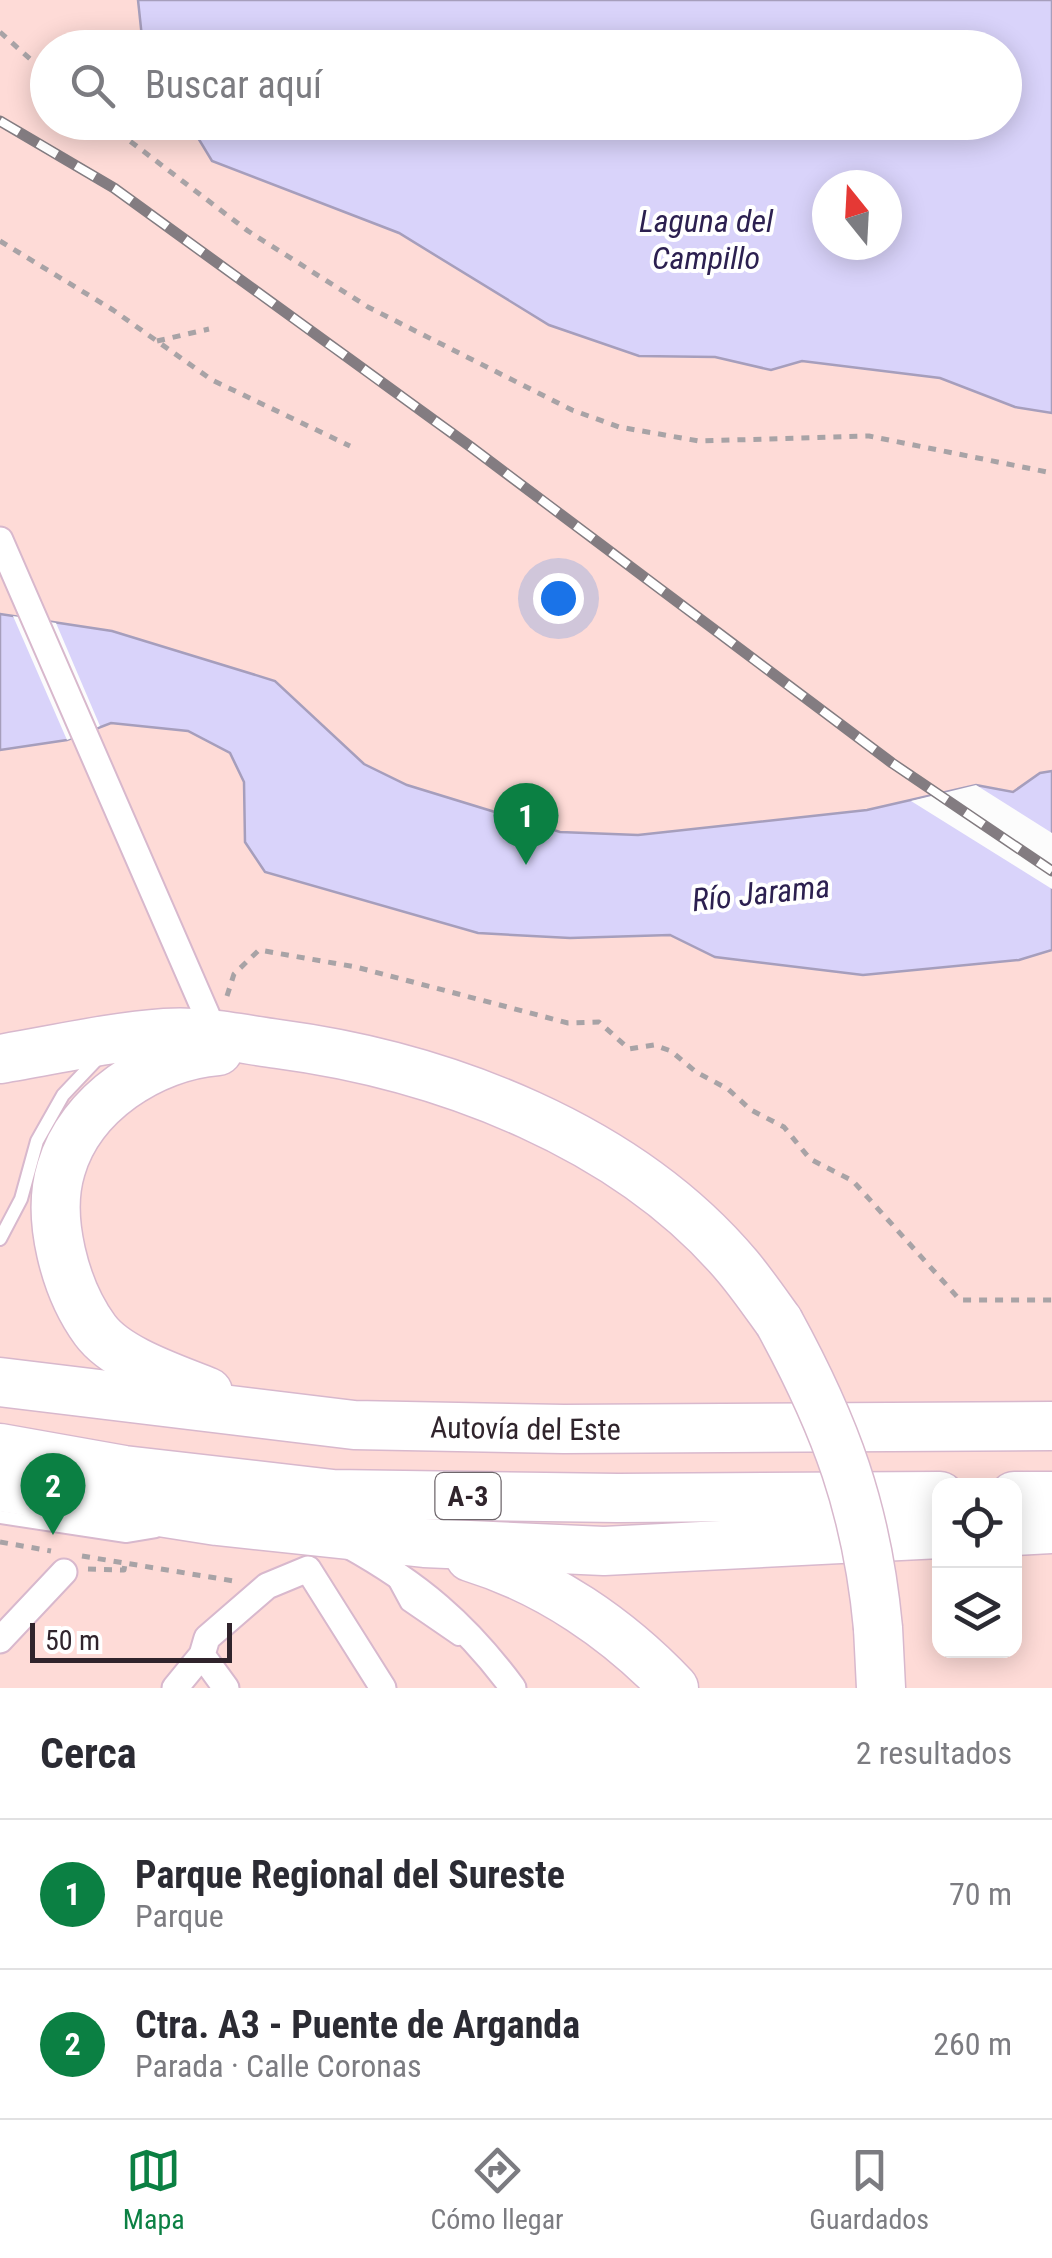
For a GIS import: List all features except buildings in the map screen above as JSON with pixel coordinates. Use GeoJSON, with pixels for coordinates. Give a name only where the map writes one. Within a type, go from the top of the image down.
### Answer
{"type":"FeatureCollection","features":[{"type":"Feature","properties":{"kind":"highway"},"geometry":{"type":"LineString","coordinates":[[0,1059],[167,1033],[225,1043],[326,1050],[402,1066],[506,1103],[594,1148],[676,1206],[737,1266],[779,1322],[828,1415],[849,1472],[873,1577],[881,1688]]}},
{"type":"Feature","properties":{"kind":"highway"},"geometry":{"type":"LineString","coordinates":[[225,1043],[176,1058],[126,1083],[85,1121],[60,1169],[56,1232],[71,1290],[96,1333],[136,1362],[261,1414]]}},
{"type":"Feature","properties":{"kind":"highway","name":"Autovía del Este"},"geometry":{"type":"LineString","coordinates":[[0,1382],[354,1425],[564,1430],[1052,1426]]}},
{"type":"Feature","properties":{"kind":"highway","name":"A-3"},"geometry":{"type":"LineString","coordinates":[[0,1448],[124,1470],[332,1494],[618,1498],[932,1496]]}},
{"type":"Feature","properties":{"kind":"highway"},"geometry":{"type":"LineString","coordinates":[[0,1488],[218,1521],[322,1530],[406,1556],[504,1568],[564,1598],[644,1656],[674,1688]]}},
{"type":"Feature","properties":{"kind":"highway"},"geometry":{"type":"LineString","coordinates":[[1022,1496],[1052,1496]]}},
{"type":"Feature","properties":{"kind":"highway"},"geometry":{"type":"LineString","coordinates":[[1022,1531],[1052,1529]]}},
{"type":"Feature","properties":{"kind":"highway"},"geometry":{"type":"LineString","coordinates":[[406,1556],[604,1551],[932,1534]]}},
{"type":"Feature","properties":{"kind":"street"},"geometry":{"type":"LineString","coordinates":[[0,540],[190,980],[225,1043]]}},
{"type":"Feature","properties":{"kind":"street"},"geometry":{"type":"LineString","coordinates":[[406,1556],[419,1588],[454,1617],[512,1688]]}},
{"type":"Feature","properties":{"kind":"street"},"geometry":{"type":"LineString","coordinates":[[175,1688],[202,1655],[206,1638],[267,1586],[308,1568],[383,1688]]}},
{"type":"Feature","properties":{"kind":"street"},"geometry":{"type":"LineString","coordinates":[[0,1640],[64,1572]]}},
{"type":"Feature","properties":{"kind":"street"},"geometry":{"type":"LineString","coordinates":[[202,1655],[226,1688]]}},
{"type":"Feature","properties":{"kind":"lane"},"geometry":{"type":"LineString","coordinates":[[0,1240],[21,1199],[37,1141],[63,1096],[114,1040]]}},
{"type":"Feature","properties":{"kind":"lane"},"geometry":{"type":"LineString","coordinates":[[0,1517],[126,1536],[218,1521]]}},
{"type":"Feature","properties":{"kind":"path"},"geometry":{"type":"LineString","coordinates":[[0,32],[30,59]]}},
{"type":"Feature","properties":{"kind":"path"},"geometry":{"type":"LineString","coordinates":[[128,140],[248,231],[368,307],[556,402],[618,427],[699,442],[870,436],[1052,473]]}},
{"type":"Feature","properties":{"kind":"path"},"geometry":{"type":"LineString","coordinates":[[0,241],[113,310],[212,380],[350,446]]}},
{"type":"Feature","properties":{"kind":"path"},"geometry":{"type":"LineString","coordinates":[[157,342],[209,329]]}},
{"type":"Feature","properties":{"kind":"path"},"geometry":{"type":"LineString","coordinates":[[225,1043],[221,1003],[229,993],[234,974],[259,950],[356,967],[568,1024],[599,1022],[629,1049],[654,1045],[670,1051],[696,1072],[728,1088],[752,1110],[784,1127],[810,1159],[853,1180],[960,1300],[1052,1300]]}},
{"type":"Feature","properties":{"kind":"path"},"geometry":{"type":"LineString","coordinates":[[64,1572],[98,1567],[124,1570],[125,1564],[267,1586]]}},
{"type":"Feature","properties":{"kind":"shaded area"},"geometry":{"type":"Polygon","coordinates":[[[0,0],[1052,0],[1052,1688],[0,1688],[0,0]]]}},
{"type":"Feature","properties":{"kind":"water","name":"Laguna del Campillo"},"geometry":{"type":"Polygon","coordinates":[[[138,0],[1052,0],[1052,413],[1015,407],[940,378],[802,361],[771,370],[715,357],[639,356],[549,325],[399,233],[212,161],[199,140],[1022,140],[1022,30],[141,30],[138,0]]]}},
{"type":"Feature","properties":{"kind":"water","name":"Río Jarama"},"geometry":{"type":"Polygon","coordinates":[[[0,614],[112,631],[275,681],[364,764],[407,785],[560,832],[638,835],[867,810],[976,785],[1013,792],[1040,773],[1052,771],[1052,950],[1019,960],[863,975],[715,957],[670,935],[570,938],[478,933],[265,872],[245,842],[244,782],[230,753],[188,731],[111,723],[67,740],[0,750],[0,614]]]}},
{"type":"Feature","properties":{"kind":"pier"},"geometry":{"type":"Polygon","coordinates":[[[13,616],[56,623],[100,726],[67,740],[13,616]]]}},
{"type":"Feature","properties":{"kind":"pier"},"geometry":{"type":"Polygon","coordinates":[[[976,785],[1052,833],[1052,889],[911,801],[976,785]]]}},
{"type":"Feature","properties":{"kind":"railway"},"geometry":{"type":"LineString","coordinates":[[0,121],[30,139]]}},
{"type":"Feature","properties":{"kind":"railway"},"geometry":{"type":"LineString","coordinates":[[32,140],[114,188],[471,447],[892,763],[1052,871]]}},
{"type":"Feature","properties":{"kind":"place","name":"Parque Regional del Sureste"},"geometry":{"type":"Point","coordinates":[526,865]}},
{"type":"Feature","properties":{"kind":"place","name":"Ctra. A3 - Puente de Arganda"},"geometry":{"type":"Point","coordinates":[53,1535]}}]}
